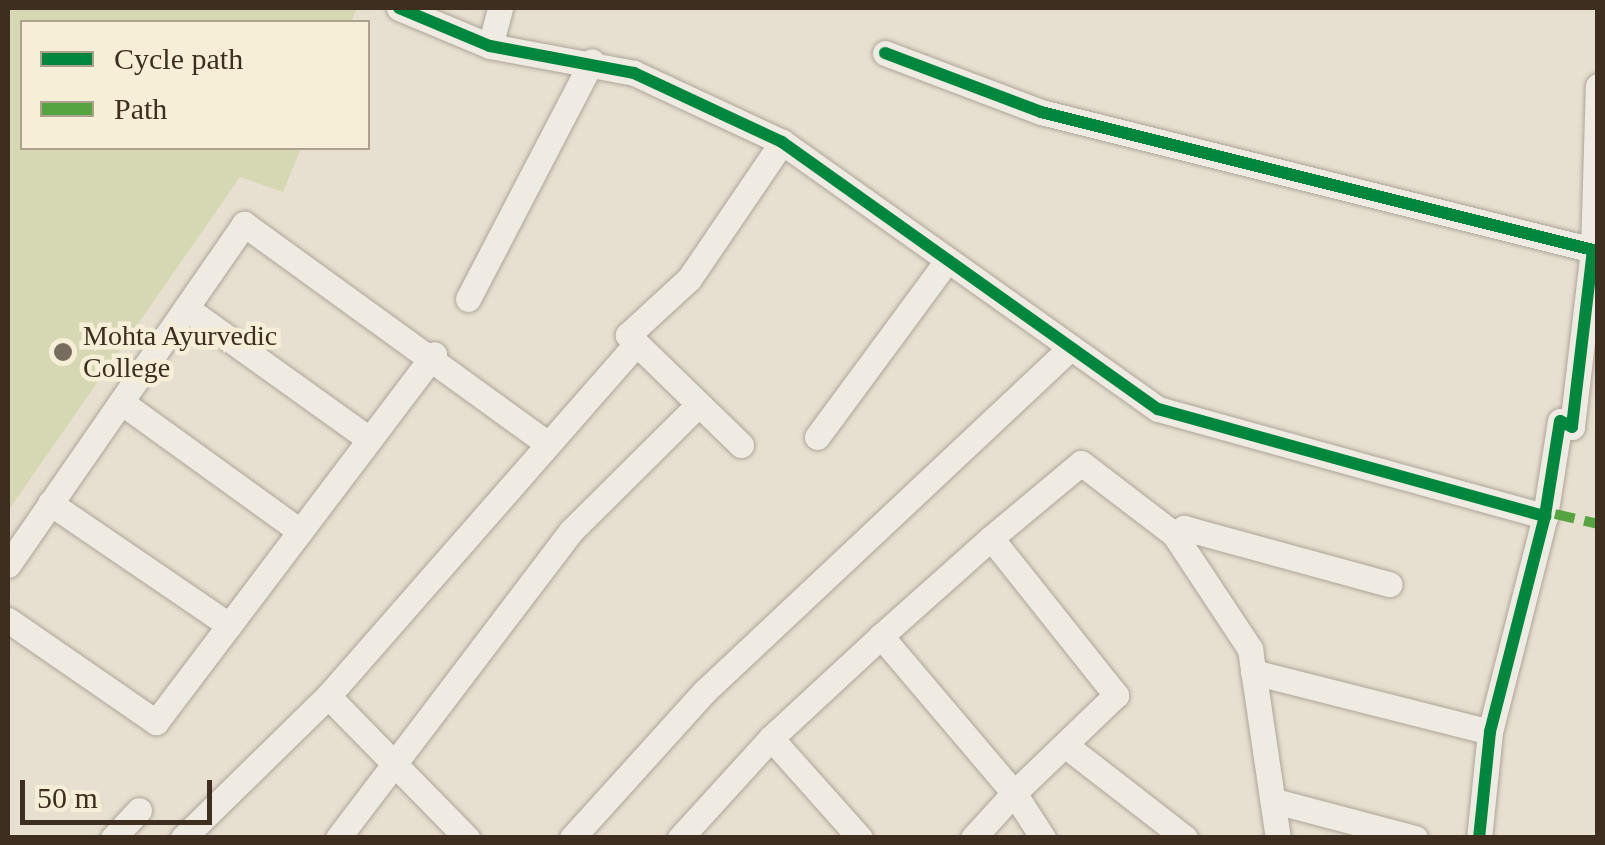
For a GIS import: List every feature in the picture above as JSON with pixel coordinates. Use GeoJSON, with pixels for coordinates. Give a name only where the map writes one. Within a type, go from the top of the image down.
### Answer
{"type":"FeatureCollection","features":[{"type":"Feature","properties":{"kind":"street"},"geometry":{"type":"LineString","coordinates":[[399,8],[490,46],[592,61],[782,142],[946,262],[1158,408],[1545,516]]}},
{"type":"Feature","properties":{"kind":"street"},"geometry":{"type":"LineString","coordinates":[[490,46],[500,8]]}},
{"type":"Feature","properties":{"kind":"street"},"geometry":{"type":"LineString","coordinates":[[885,53],[1040,112],[1593,250]]}},
{"type":"Feature","properties":{"kind":"street"},"geometry":{"type":"LineString","coordinates":[[468,299],[592,61]]}},
{"type":"Feature","properties":{"kind":"street"},"geometry":{"type":"LineString","coordinates":[[1479,838],[1490,732],[1545,516],[1560,421],[1572,427],[1593,250],[1598,86]]}},
{"type":"Feature","properties":{"kind":"street"},"geometry":{"type":"LineString","coordinates":[[741,445],[628,336],[689,279],[782,142]]}},
{"type":"Feature","properties":{"kind":"street"},"geometry":{"type":"LineString","coordinates":[[8,565],[244,224],[434,354],[547,443]]}},
{"type":"Feature","properties":{"kind":"street"},"geometry":{"type":"LineString","coordinates":[[817,437],[946,262]]}},
{"type":"Feature","properties":{"kind":"street"},"geometry":{"type":"LineString","coordinates":[[186,308],[369,439]]}},
{"type":"Feature","properties":{"kind":"street"},"geometry":{"type":"LineString","coordinates":[[183,838],[328,696],[636,344]]}},
{"type":"Feature","properties":{"kind":"street"},"geometry":{"type":"LineString","coordinates":[[572,838],[705,692],[1069,349]]}},
{"type":"Feature","properties":{"kind":"street"},"geometry":{"type":"LineString","coordinates":[[8,620],[156,722],[434,354]]}},
{"type":"Feature","properties":{"kind":"street"},"geometry":{"type":"LineString","coordinates":[[120,402],[300,531]]}},
{"type":"Feature","properties":{"kind":"street"},"geometry":{"type":"LineString","coordinates":[[338,838],[571,531],[699,404]]}},
{"type":"Feature","properties":{"kind":"street"},"geometry":{"type":"LineString","coordinates":[[680,838],[771,738],[991,538],[1082,463],[1174,534],[1250,649],[1278,838]]}},
{"type":"Feature","properties":{"kind":"street"},"geometry":{"type":"LineString","coordinates":[[50,503],[230,625]]}},
{"type":"Feature","properties":{"kind":"street"},"geometry":{"type":"LineString","coordinates":[[1174,534],[1184,528],[1388,584]]}},
{"type":"Feature","properties":{"kind":"street"},"geometry":{"type":"LineString","coordinates":[[973,838],[1014,793],[1116,696],[991,538]]}},
{"type":"Feature","properties":{"kind":"street"},"geometry":{"type":"LineString","coordinates":[[881,636],[1014,793],[1043,838]]}},
{"type":"Feature","properties":{"kind":"street"},"geometry":{"type":"LineString","coordinates":[[1254,672],[1490,732]]}},
{"type":"Feature","properties":{"kind":"street"},"geometry":{"type":"LineString","coordinates":[[328,696],[467,838]]}},
{"type":"Feature","properties":{"kind":"street"},"geometry":{"type":"LineString","coordinates":[[771,738],[860,838]]}},
{"type":"Feature","properties":{"kind":"street"},"geometry":{"type":"LineString","coordinates":[[1065,745],[1185,838]]}},
{"type":"Feature","properties":{"kind":"street"},"geometry":{"type":"LineString","coordinates":[[1275,801],[1415,838]]}},
{"type":"Feature","properties":{"kind":"street"},"geometry":{"type":"LineString","coordinates":[[112,838],[140,810]]}},
{"type":"Feature","properties":{"kind":"green space","name":"Mohta Ayurvedic College"},"geometry":{"type":"Polygon","coordinates":[[[8,8],[357,8],[352,20],[20,20],[20,150],[300,150],[283,192],[240,177],[8,511],[8,8]]]}},
{"type":"Feature","properties":{"kind":"marked path"},"geometry":{"type":"LineString","coordinates":[[1555,514],[1598,524]]}},
{"type":"Feature","properties":{"kind":"cycle path"},"geometry":{"type":"LineString","coordinates":[[399,8],[490,46],[634,73],[782,142],[1158,409],[1545,516]]}},
{"type":"Feature","properties":{"kind":"cycle path"},"geometry":{"type":"LineString","coordinates":[[885,53],[1041,112],[1593,250],[1572,427],[1560,421],[1545,516],[1490,732],[1479,838]]}},
{"type":"Feature","properties":{"kind":"place","name":"Mohta Ayurvedic College"},"geometry":{"type":"Point","coordinates":[63,352]}}]}
